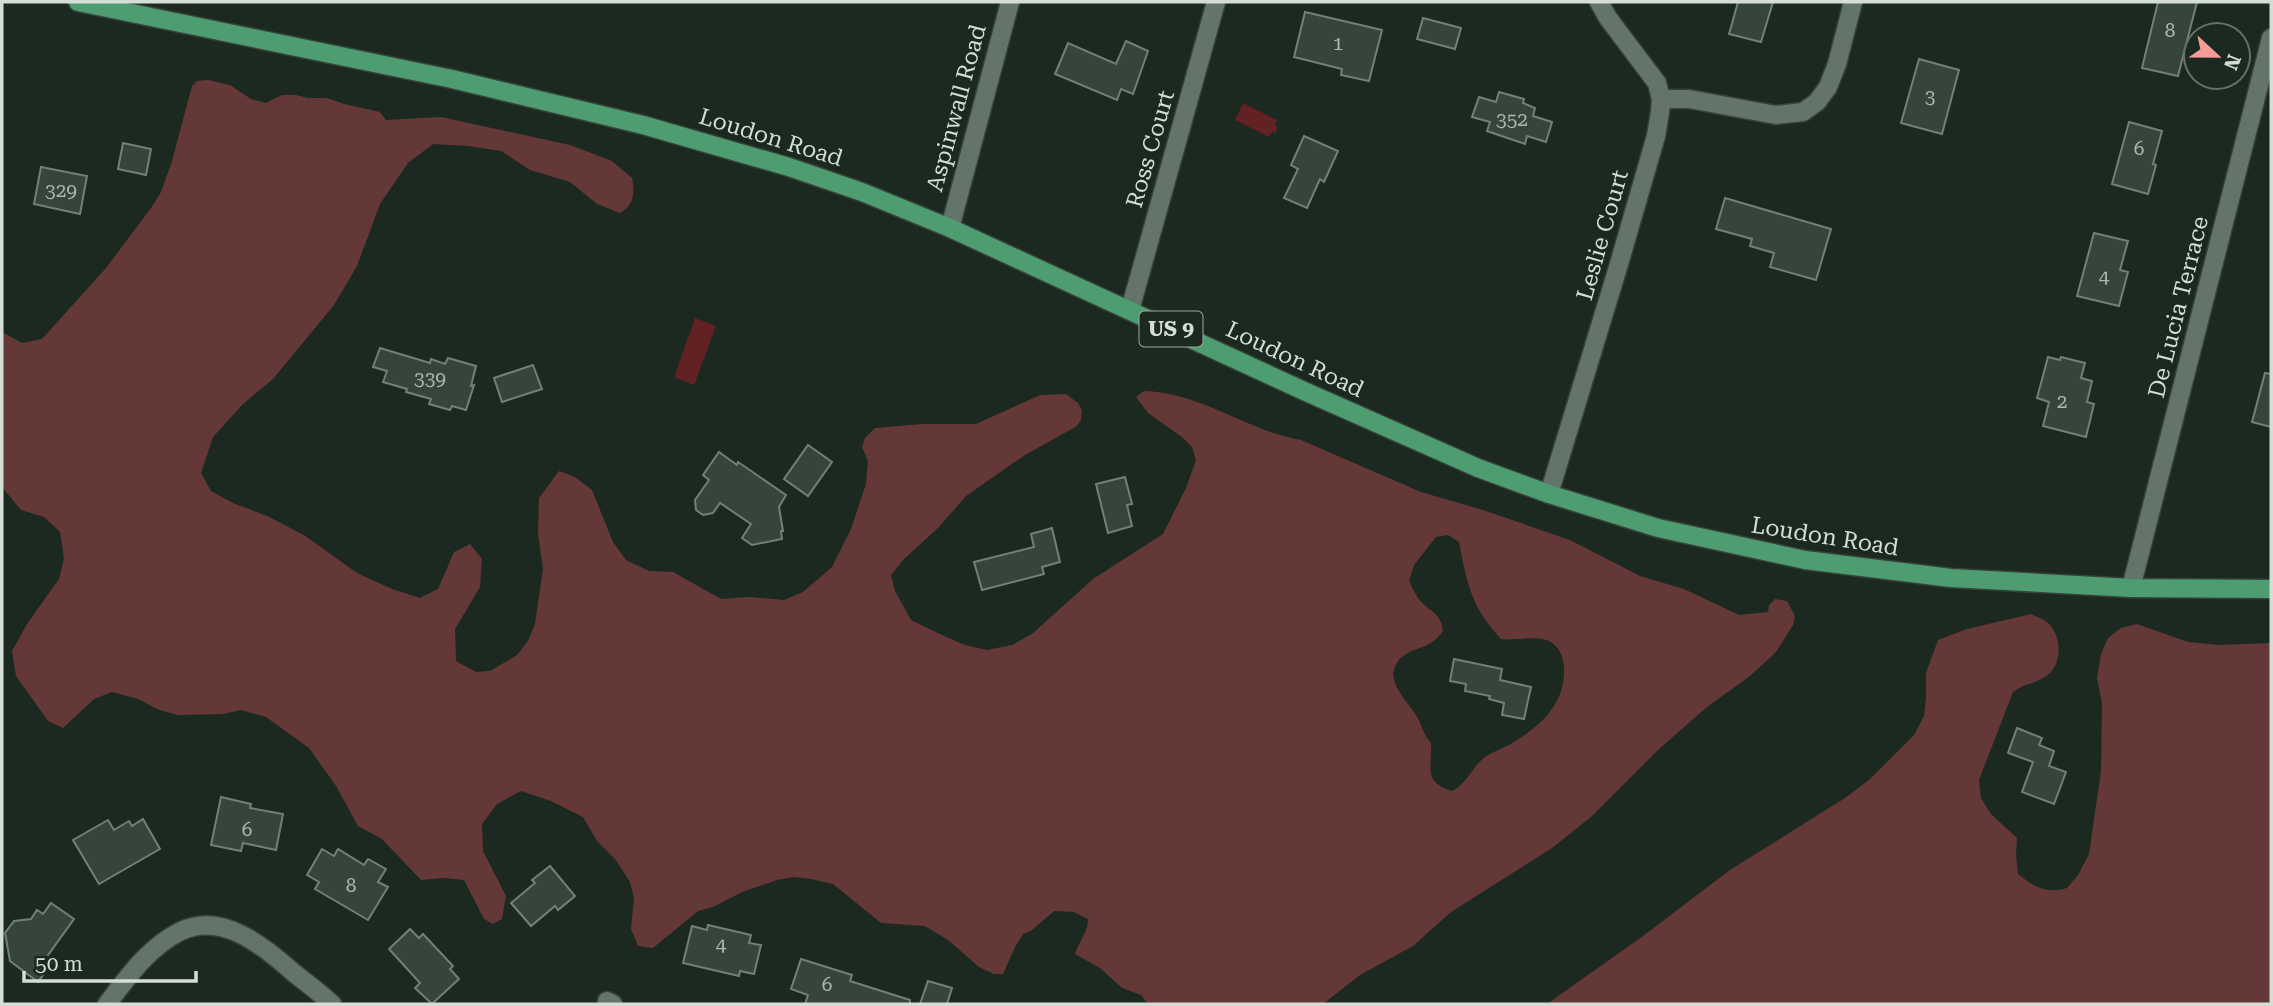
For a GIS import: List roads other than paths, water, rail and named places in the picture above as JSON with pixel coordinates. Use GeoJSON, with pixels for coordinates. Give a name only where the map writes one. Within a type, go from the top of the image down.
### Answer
{"type":"FeatureCollection","features":[{"type":"Feature","properties":{"kind":"main road","name":"Loudon Road"},"geometry":{"type":"LineString","coordinates":[[78,2],[452,79],[643,125],[789,167],[862,192],[950,228],[1285,383],[1453,457],[1549,494],[1658,528],[1805,560],[1951,578],[2131,588],[2271,589]]}},
{"type":"Feature","properties":{"kind":"street","name":"Aspinwall Road"},"geometry":{"type":"LineString","coordinates":[[950,228],[1010,2]]}},
{"type":"Feature","properties":{"kind":"street","name":"Ross Court"},"geometry":{"type":"LineString","coordinates":[[1130,310],[1216,2]]}},
{"type":"Feature","properties":{"kind":"street"},"geometry":{"type":"LineString","coordinates":[[1599,2],[1655,79],[1661,99],[1689,99],[1776,115],[1802,112],[1816,102],[1828,87],[1837,64],[1853,2]]}},
{"type":"Feature","properties":{"kind":"street","name":"De Lucia Terrace"},"geometry":{"type":"LineString","coordinates":[[2131,588],[2271,38]]}},
{"type":"Feature","properties":{"kind":"street","name":"Leslie Court"},"geometry":{"type":"LineString","coordinates":[[1549,494],[1638,200],[1659,124],[1661,99]]}},
{"type":"Feature","properties":{"kind":"street"},"geometry":{"type":"LineString","coordinates":[[107,1004],[152,951],[177,933],[201,926],[228,929],[256,942],[331,1004]]}}]}
